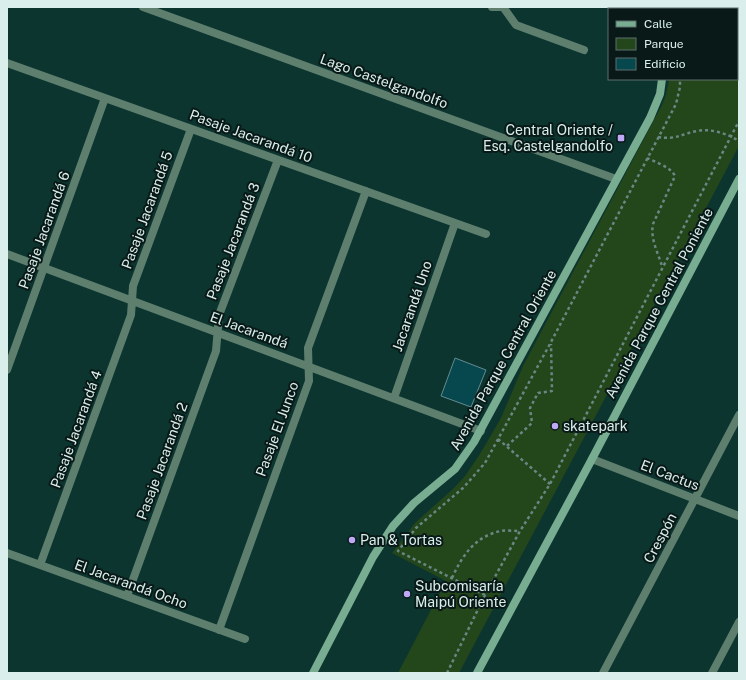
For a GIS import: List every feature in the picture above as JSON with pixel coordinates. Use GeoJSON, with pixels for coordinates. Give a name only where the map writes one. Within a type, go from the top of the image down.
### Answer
{"type":"FeatureCollection","features":[{"type":"Feature","properties":{"kind":"street","name":"Lago Castelgandolfo"},"geometry":{"type":"LineString","coordinates":[[143,7],[616,179]]}},
{"type":"Feature","properties":{"kind":"street"},"geometry":{"type":"LineString","coordinates":[[492,7],[502,7],[516,25],[584,50]]}},
{"type":"Feature","properties":{"kind":"street","name":"Pasaje Jacarandá 10"},"geometry":{"type":"LineString","coordinates":[[7,63],[486,234]]}},
{"type":"Feature","properties":{"kind":"street","name":"Avenida Parque Central Oriente"},"geometry":{"type":"LineString","coordinates":[[313,673],[373,557],[393,526],[414,503],[455,469],[468,453],[653,111],[660,94],[662,80]]}},
{"type":"Feature","properties":{"kind":"street","name":"Pasaje Jacarandá 6"},"geometry":{"type":"LineString","coordinates":[[7,370],[105,98]]}},
{"type":"Feature","properties":{"kind":"street","name":"Pasaje Jacarandá 5"},"geometry":{"type":"LineString","coordinates":[[132,300],[133,286],[191,129]]}},
{"type":"Feature","properties":{"kind":"street","name":"Pasaje Jacarandá 3"},"geometry":{"type":"LineString","coordinates":[[218,332],[219,315],[278,160]]}},
{"type":"Feature","properties":{"kind":"street","name":"Avenida Parque Central Poniente"},"geometry":{"type":"LineString","coordinates":[[477,673],[592,459],[739,179]]}},
{"type":"Feature","properties":{"kind":"street","name":"Pasaje El Junco"},"geometry":{"type":"LineString","coordinates":[[219,630],[309,381],[308,348],[366,191]]}},
{"type":"Feature","properties":{"kind":"street","name":"Jacarandá Uno"},"geometry":{"type":"LineString","coordinates":[[394,398],[455,223]]}},
{"type":"Feature","properties":{"kind":"street","name":"El Jacarandá"},"geometry":{"type":"LineString","coordinates":[[7,254],[481,430]]}},
{"type":"Feature","properties":{"kind":"street","name":"Pasaje Jacarandá 4"},"geometry":{"type":"LineString","coordinates":[[40,565],[131,315],[132,300]]}},
{"type":"Feature","properties":{"kind":"street","name":"Pasaje Jacarandá 2"},"geometry":{"type":"LineString","coordinates":[[127,596],[216,351],[218,332]]}},
{"type":"Feature","properties":{"kind":"street","name":"Crespón"},"geometry":{"type":"LineString","coordinates":[[603,673],[739,415]]}},
{"type":"Feature","properties":{"kind":"street","name":"El Cactus"},"geometry":{"type":"LineString","coordinates":[[592,459],[739,516]]}},
{"type":"Feature","properties":{"kind":"street","name":"El Jacarandá Ocho"},"geometry":{"type":"LineString","coordinates":[[7,553],[245,639]]}},
{"type":"Feature","properties":{"kind":"street"},"geometry":{"type":"LineString","coordinates":[[712,673],[738,628]]}},
{"type":"Feature","properties":{"kind":"path"},"geometry":{"type":"LineString","coordinates":[[485,595],[398,551],[416,528],[463,488],[485,463],[676,104],[680,80]]}},
{"type":"Feature","properties":{"kind":"path"},"geometry":{"type":"LineString","coordinates":[[447,673],[485,595],[520,531],[550,484],[739,121]]}},
{"type":"Feature","properties":{"kind":"path"},"geometry":{"type":"LineString","coordinates":[[658,137],[671,138],[705,130],[731,136],[739,141]]}},
{"type":"Feature","properties":{"kind":"path"},"geometry":{"type":"LineString","coordinates":[[647,158],[669,169],[673,172],[674,176],[652,228],[653,237],[662,267]]}},
{"type":"Feature","properties":{"kind":"path"},"geometry":{"type":"LineString","coordinates":[[507,446],[532,423],[530,408],[538,393],[552,391],[550,342]]}},
{"type":"Feature","properties":{"kind":"path"},"geometry":{"type":"LineString","coordinates":[[498,439],[550,484]]}},
{"type":"Feature","properties":{"kind":"path"},"geometry":{"type":"LineString","coordinates":[[452,578],[461,560],[479,540],[489,534],[502,531],[520,531]]}},
{"type":"Feature","properties":{"kind":"green space"},"geometry":{"type":"Polygon","coordinates":[[[739,23],[739,146],[459,673],[398,673],[446,581],[392,553],[415,523],[454,488],[465,476],[480,454],[501,418],[523,366],[666,95],[669,80],[738,80],[739,23]]]}},
{"type":"Feature","properties":{"kind":"building"},"geometry":{"type":"Polygon","coordinates":[[[720,7],[739,7],[739,16],[738,8],[720,7]]]}},
{"type":"Feature","properties":{"kind":"building"},"geometry":{"type":"Polygon","coordinates":[[[455,358],[486,370],[471,407],[441,396],[455,358]]]}},
{"type":"Feature","properties":{"kind":"place","name":"Central Oriente / Esq. Castelgandolfo"},"geometry":{"type":"Point","coordinates":[621,138]}},
{"type":"Feature","properties":{"kind":"place","name":"skatepark"},"geometry":{"type":"Point","coordinates":[555,426]}},
{"type":"Feature","properties":{"kind":"place","name":"Pan & Tortas"},"geometry":{"type":"Point","coordinates":[352,540]}},
{"type":"Feature","properties":{"kind":"place","name":"Subcomisaría Maipú Oriente"},"geometry":{"type":"Point","coordinates":[407,594]}}]}
